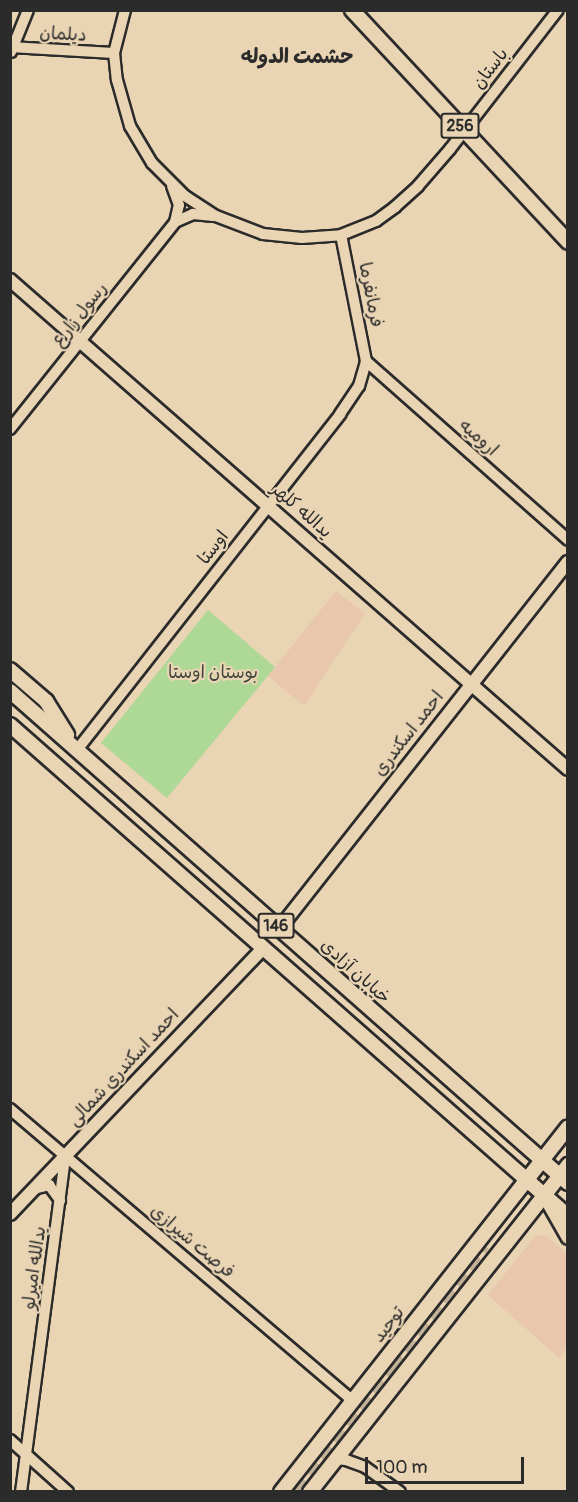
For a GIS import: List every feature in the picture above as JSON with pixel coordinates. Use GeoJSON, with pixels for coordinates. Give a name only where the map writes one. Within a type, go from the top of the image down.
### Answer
{"type":"FeatureCollection","features":[{"type":"Feature","properties":{"kind":"main road","name":"256"},"geometry":{"type":"LineString","coordinates":[[352,10],[567,242]]}},
{"type":"Feature","properties":{"kind":"main road","name":"یدالله کلهر"},"geometry":{"type":"LineString","coordinates":[[10,280],[567,769]]}},
{"type":"Feature","properties":{"kind":"main road","name":"احمد اسکندری"},"geometry":{"type":"LineString","coordinates":[[279,929],[567,562]]}},
{"type":"Feature","properties":{"kind":"main road"},"geometry":{"type":"LineString","coordinates":[[10,670],[46,701],[76,750]]}},
{"type":"Feature","properties":{"kind":"main road","name":"خیابان آزادی"},"geometry":{"type":"LineString","coordinates":[[10,692],[541,1161],[565,1176]]}},
{"type":"Feature","properties":{"kind":"main road","name":"146"},"geometry":{"type":"LineString","coordinates":[[10,725],[567,1216]]}},
{"type":"Feature","properties":{"kind":"main road"},"geometry":{"type":"LineString","coordinates":[[263,948],[279,929]]}},
{"type":"Feature","properties":{"kind":"main road","name":"احمد اسکندری شمالی"},"geometry":{"type":"LineString","coordinates":[[10,1214],[263,948]]}},
{"type":"Feature","properties":{"kind":"main road"},"geometry":{"type":"LineString","coordinates":[[541,1161],[567,1127]]}},
{"type":"Feature","properties":{"kind":"main road","name":"توحید"},"geometry":{"type":"LineString","coordinates":[[281,1491],[541,1161]]}},
{"type":"Feature","properties":{"kind":"main road"},"geometry":{"type":"LineString","coordinates":[[310,1491],[544,1195],[565,1176]]}},
{"type":"Feature","properties":{"kind":"main road"},"geometry":{"type":"LineString","coordinates":[[544,1195],[567,1238]]}},
{"type":"Feature","properties":{"kind":"main road"},"geometry":{"type":"LineString","coordinates":[[352,1400],[370,1416]]}},
{"type":"Feature","properties":{"kind":"street"},"geometry":{"type":"LineString","coordinates":[[11,50],[28,10]]}},
{"type":"Feature","properties":{"kind":"street"},"geometry":{"type":"LineString","coordinates":[[125,10],[114,53],[120,94],[130,126],[146,155],[172,185],[216,216]]}},
{"type":"Feature","properties":{"kind":"street","name":"باستان"},"geometry":{"type":"LineString","coordinates":[[216,216],[245,229],[283,238],[341,235],[376,221],[418,186],[450,149],[558,10]]}},
{"type":"Feature","properties":{"kind":"street","name":"دیلمان"},"geometry":{"type":"LineString","coordinates":[[11,50],[114,53]]}},
{"type":"Feature","properties":{"kind":"street"},"geometry":{"type":"LineString","coordinates":[[172,185],[179,205],[175,222]]}},
{"type":"Feature","properties":{"kind":"street"},"geometry":{"type":"LineString","coordinates":[[175,222],[193,214],[216,216]]}},
{"type":"Feature","properties":{"kind":"street","name":"رسول زارع"},"geometry":{"type":"LineString","coordinates":[[10,429],[175,222]]}},
{"type":"Feature","properties":{"kind":"street","name":"فرمانفرما"},"geometry":{"type":"LineString","coordinates":[[341,235],[366,361]]}},
{"type":"Feature","properties":{"kind":"street","name":"اوستا"},"geometry":{"type":"LineString","coordinates":[[76,750],[348,403],[359,386],[366,361]]}},
{"type":"Feature","properties":{"kind":"street","name":"ارومیه"},"geometry":{"type":"LineString","coordinates":[[366,361],[567,540]]}},
{"type":"Feature","properties":{"kind":"street","name":"فرصت شیرازی"},"geometry":{"type":"LineString","coordinates":[[10,1109],[352,1400]]}},
{"type":"Feature","properties":{"kind":"street"},"geometry":{"type":"LineString","coordinates":[[48,1142],[70,1143],[90,1130]]}},
{"type":"Feature","properties":{"kind":"street","name":"یدالله امیرلو"},"geometry":{"type":"LineString","coordinates":[[21,1491],[66,1156]]}},
{"type":"Feature","properties":{"kind":"street"},"geometry":{"type":"LineString","coordinates":[[34,1189],[49,1185],[60,1201]]}},
{"type":"Feature","properties":{"kind":"street"},"geometry":{"type":"LineString","coordinates":[[10,1440],[68,1491]]}},
{"type":"Feature","properties":{"kind":"street"},"geometry":{"type":"LineString","coordinates":[[335,1460],[346,1460],[365,1467],[400,1491]]}},
{"type":"Feature","properties":{"kind":"shaded area"},"geometry":{"type":"Polygon","coordinates":[[[336,591],[365,614],[304,706],[268,676],[336,591]]]}},
{"type":"Feature","properties":{"kind":"shaded area"},"geometry":{"type":"Polygon","coordinates":[[[535,1236],[547,1236],[567,1254],[567,1347],[559,1358],[488,1295],[535,1236]]]}},
{"type":"Feature","properties":{"kind":"green space","name":"بوستان اوستا"},"geometry":{"type":"Polygon","coordinates":[[[208,610],[275,667],[167,798],[101,743],[208,610]]]}},
{"type":"Feature","properties":{"kind":"tunnel"},"geometry":{"type":"LineString","coordinates":[[297,1492],[394,1369],[483,1244]]}},
{"type":"Feature","properties":{"kind":"district","name":"حشمت الدوله"},"geometry":{"type":"Point","coordinates":[297,56]}}]}
